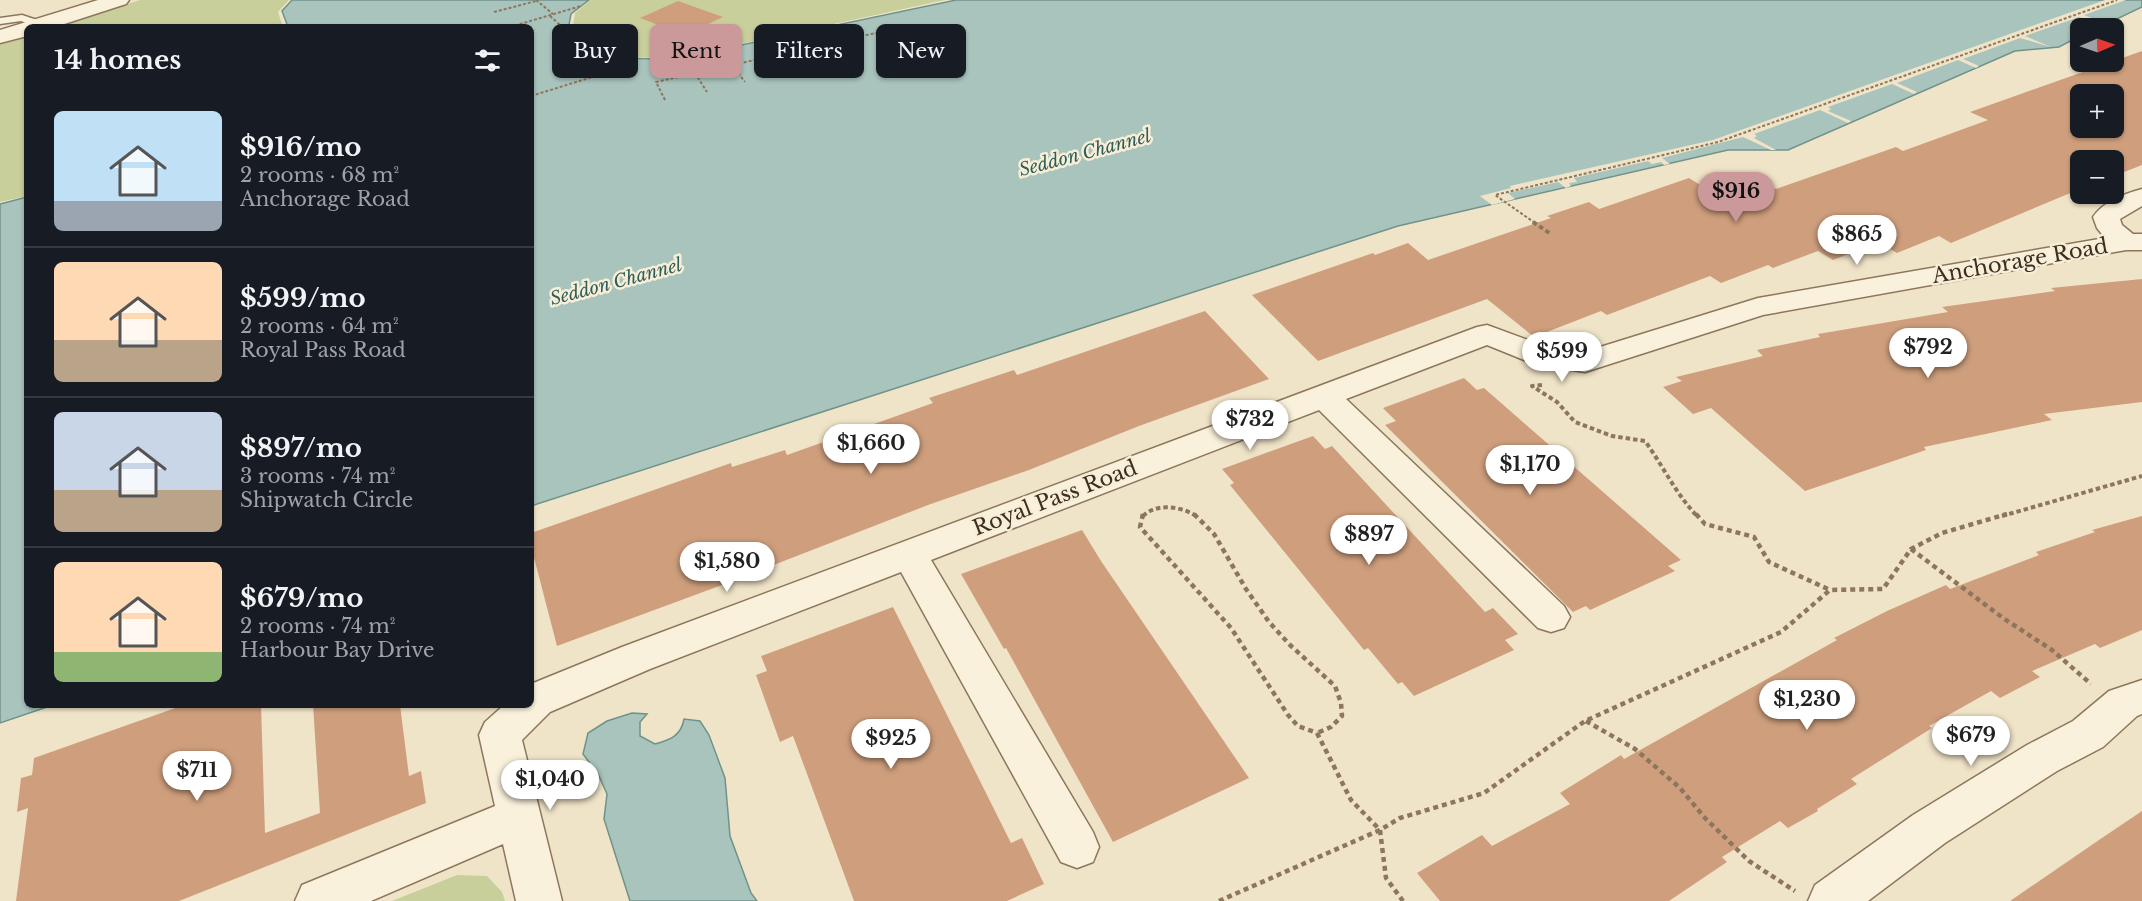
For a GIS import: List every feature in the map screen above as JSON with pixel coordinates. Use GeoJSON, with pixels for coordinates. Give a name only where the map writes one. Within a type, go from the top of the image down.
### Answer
{"type":"FeatureCollection","features":[{"type":"Feature","properties":{"kind":"street"},"geometry":{"type":"LineString","coordinates":[[43,24],[119,0]]}},
{"type":"Feature","properties":{"kind":"street"},"geometry":{"type":"LineString","coordinates":[[0,37],[24,30]]}},
{"type":"Feature","properties":{"kind":"street"},"geometry":{"type":"LineString","coordinates":[[2134,242],[2110,228],[2106,217],[2116,208],[2142,197]]}},
{"type":"Feature","properties":{"kind":"street","name":"Anchorage Road"},"geometry":{"type":"LineString","coordinates":[[1585,362],[1758,307],[2134,242]]}},
{"type":"Feature","properties":{"kind":"street","name":"Royal Pass Road"},"geometry":{"type":"LineString","coordinates":[[534,702],[636,658],[1487,334],[1545,357],[1585,362]]}},
{"type":"Feature","properties":{"kind":"street"},"geometry":{"type":"LineString","coordinates":[[1323,396],[1551,617]]}},
{"type":"Feature","properties":{"kind":"street"},"geometry":{"type":"LineString","coordinates":[[908,553],[1077,847]]}},
{"type":"Feature","properties":{"kind":"street"},"geometry":{"type":"LineString","coordinates":[[1816,898],[2042,758],[2136,706]]}},
{"type":"Feature","properties":{"kind":"street","name":"Royal Pass Road"},"geometry":{"type":"LineString","coordinates":[[520,816],[500,735],[528,708]]}},
{"type":"Feature","properties":{"kind":"street"},"geometry":{"type":"LineString","coordinates":[[318,901],[520,816],[539,901]]}},
{"type":"Feature","properties":{"kind":"lane"},"geometry":{"type":"LineString","coordinates":[[0,21],[22,18],[30,24]]}},
{"type":"Feature","properties":{"kind":"path"},"geometry":{"type":"LineString","coordinates":[[494,12],[536,0],[559,24]]}},
{"type":"Feature","properties":{"kind":"path"},"geometry":{"type":"LineString","coordinates":[[1551,234],[1496,195],[1718,142],[2117,0]]}},
{"type":"Feature","properties":{"kind":"path"},"geometry":{"type":"LineString","coordinates":[[520,24],[581,6]]}},
{"type":"Feature","properties":{"kind":"path"},"geometry":{"type":"LineString","coordinates":[[534,95],[589,78]]}},
{"type":"Feature","properties":{"kind":"path"},"geometry":{"type":"LineString","coordinates":[[665,100],[656,82],[674,78]]}},
{"type":"Feature","properties":{"kind":"path"},"geometry":{"type":"LineString","coordinates":[[699,78],[707,92]]}},
{"type":"Feature","properties":{"kind":"path"},"geometry":{"type":"LineString","coordinates":[[742,78],[745,82]]}},
{"type":"Feature","properties":{"kind":"path"},"geometry":{"type":"LineString","coordinates":[[1549,385],[1532,386],[1557,402],[1575,422],[1612,436],[1645,441],[1663,465],[1682,500],[1704,524],[1754,537],[1769,562],[1830,590],[1882,589],[1911,549],[1942,533],[2142,476]]}},
{"type":"Feature","properties":{"kind":"path"},"geometry":{"type":"LineString","coordinates":[[1317,733],[1331,727],[1342,716],[1342,698],[1334,681],[1301,656],[1261,612],[1221,544],[1205,523],[1178,507],[1158,507],[1143,514],[1140,527],[1167,560],[1210,601],[1225,620],[1262,672],[1281,706],[1298,726],[1317,733],[1351,800],[1380,830],[1386,878],[1403,901]]}},
{"type":"Feature","properties":{"kind":"path"},"geometry":{"type":"LineString","coordinates":[[1911,549],[2003,618],[2052,650],[2100,692],[2136,706]]}},
{"type":"Feature","properties":{"kind":"path"},"geometry":{"type":"LineString","coordinates":[[1219,901],[1380,830],[1400,818],[1484,793],[1585,721],[1781,632],[1830,590]]}},
{"type":"Feature","properties":{"kind":"path"},"geometry":{"type":"LineString","coordinates":[[1585,721],[1635,749],[1680,788],[1705,818],[1749,861],[1816,898]]}},
{"type":"Feature","properties":{"kind":"green space"},"geometry":{"type":"Polygon","coordinates":[[[140,0],[289,0],[278,12],[282,24],[64,24],[140,0]]]}},
{"type":"Feature","properties":{"kind":"green space"},"geometry":{"type":"Polygon","coordinates":[[[591,0],[945,0],[834,24],[754,24],[754,41],[742,44],[742,24],[650,24],[650,57],[638,57],[638,24],[573,24],[575,13],[591,0]]]}},
{"type":"Feature","properties":{"kind":"green space"},"geometry":{"type":"Polygon","coordinates":[[[24,36],[24,197],[0,202],[0,44],[24,36]]]}},
{"type":"Feature","properties":{"kind":"green space"},"geometry":{"type":"Polygon","coordinates":[[[457,875],[487,876],[502,892],[505,901],[392,901],[457,875]]]}},
{"type":"Feature","properties":{"kind":"water","name":"Seddon Channel"},"geometry":{"type":"Polygon","coordinates":[[[292,0],[589,0],[571,14],[569,24],[552,24],[552,78],[638,78],[638,59],[650,59],[650,78],[742,78],[742,45],[754,42],[754,78],[864,78],[864,24],[842,24],[956,0],[2142,0],[2142,7],[2119,18],[2070,18],[2070,41],[2059,47],[2015,51],[1788,150],[1728,150],[1398,226],[534,505],[534,24],[287,24],[282,11],[292,0]]]}},
{"type":"Feature","properties":{"kind":"water"},"geometry":{"type":"Polygon","coordinates":[[[24,198],[24,708],[44,708],[0,723],[0,204],[24,198]]]}},
{"type":"Feature","properties":{"kind":"water"},"geometry":{"type":"Polygon","coordinates":[[[632,713],[647,714],[640,722],[640,736],[655,744],[674,736],[683,725],[684,719],[700,721],[709,735],[725,778],[730,836],[751,893],[757,901],[630,901],[604,819],[607,794],[598,774],[583,754],[588,733],[607,721],[632,713]]]}},
{"type":"Feature","properties":{"kind":"pier"},"geometry":{"type":"Polygon","coordinates":[[[2105,0],[2126,0],[2084,15],[2092,18],[2070,18],[2070,20],[2025,36],[2051,47],[2020,38],[1963,59],[1979,66],[1976,68],[1958,60],[1897,83],[1917,92],[1914,94],[1892,84],[1828,107],[1831,109],[1828,111],[1851,121],[1848,123],[1820,110],[1754,134],[1757,136],[1754,138],[1776,150],[1771,150],[1743,137],[1662,158],[1670,164],[1664,165],[1661,162],[1652,164],[1648,161],[1574,178],[1577,182],[1569,183],[1571,186],[1566,188],[1558,182],[1508,193],[1515,199],[1492,205],[1480,196],[1511,188],[1510,186],[1713,140],[2105,0]]]}},
{"type":"Feature","properties":{"kind":"building"},"geometry":{"type":"Polygon","coordinates":[[[678,1],[723,17],[708,24],[656,24],[640,18],[678,1]]]}},
{"type":"Feature","properties":{"kind":"building"},"geometry":{"type":"Polygon","coordinates":[[[2142,51],[2142,165],[2124,172],[2124,150],[2070,150],[2070,193],[1951,243],[1939,236],[1897,253],[1878,242],[1833,260],[1818,251],[1773,268],[1768,265],[1721,283],[1710,276],[1607,315],[1601,311],[1534,337],[1487,299],[1318,361],[1252,295],[1408,243],[1428,260],[1551,218],[1547,216],[1589,202],[1599,209],[1689,178],[1713,193],[1756,178],[1776,189],[1896,147],[1903,151],[1988,120],[1970,112],[2083,72],[2124,72],[2124,57],[2142,51]]]}},
{"type":"Feature","properties":{"kind":"building"},"geometry":{"type":"Polygon","coordinates":[[[2142,279],[2142,402],[2044,414],[2052,420],[1924,447],[1926,450],[1805,491],[1711,408],[1693,414],[1663,387],[1682,381],[1676,377],[1763,356],[1757,350],[1820,337],[1818,334],[1948,312],[1942,307],[2055,291],[2051,288],[2142,279]]]}},
{"type":"Feature","properties":{"kind":"building"},"geometry":{"type":"Polygon","coordinates":[[[1205,311],[1269,379],[557,646],[534,558],[534,532],[731,463],[732,467],[785,450],[787,455],[933,403],[929,398],[1014,370],[1017,375],[1205,311]]]}},
{"type":"Feature","properties":{"kind":"building"},"geometry":{"type":"Polygon","coordinates":[[[1464,378],[1477,390],[1484,388],[1681,560],[1668,566],[1675,571],[1590,610],[1586,606],[1573,612],[1385,425],[1396,421],[1383,408],[1464,378]]]}},
{"type":"Feature","properties":{"kind":"building"},"geometry":{"type":"Polygon","coordinates":[[[1313,436],[1325,449],[1332,446],[1485,612],[1493,608],[1518,634],[1505,640],[1514,650],[1414,696],[1402,682],[1398,684],[1368,648],[1364,650],[1230,485],[1234,483],[1222,469],[1313,436]]]}},
{"type":"Feature","properties":{"kind":"building"},"geometry":{"type":"Polygon","coordinates":[[[2142,516],[2142,630],[2100,648],[2095,644],[2032,671],[2040,677],[2000,698],[1991,691],[1929,726],[1932,728],[1851,779],[1857,784],[1817,809],[1818,811],[1788,828],[1780,821],[1722,857],[1727,862],[1669,901],[1440,901],[1417,873],[1482,835],[1492,846],[1570,804],[1560,793],[1621,755],[1624,759],[1837,640],[1834,638],[1887,611],[1946,585],[1950,589],[2039,555],[2036,552],[2095,532],[2092,530],[2142,516]]]}},
{"type":"Feature","properties":{"kind":"building"},"geometry":{"type":"Polygon","coordinates":[[[1082,530],[1249,778],[1113,842],[1006,648],[1004,649],[961,574],[1082,530]]]}},
{"type":"Feature","properties":{"kind":"building"},"geometry":{"type":"Polygon","coordinates":[[[893,607],[1011,843],[1022,838],[1044,884],[1007,901],[854,901],[793,736],[780,742],[756,675],[767,671],[761,656],[893,607]]]}},
{"type":"Feature","properties":{"kind":"building"},"geometry":{"type":"Polygon","coordinates":[[[176,708],[261,708],[265,833],[320,813],[313,708],[400,708],[409,776],[421,771],[426,803],[179,901],[16,901],[28,808],[17,812],[21,778],[32,775],[34,758],[176,708]]]}},
{"type":"Feature","properties":{"kind":"building"},"geometry":{"type":"Polygon","coordinates":[[[2142,811],[2142,901],[2010,901],[2096,842],[2142,811]]]}}]}
